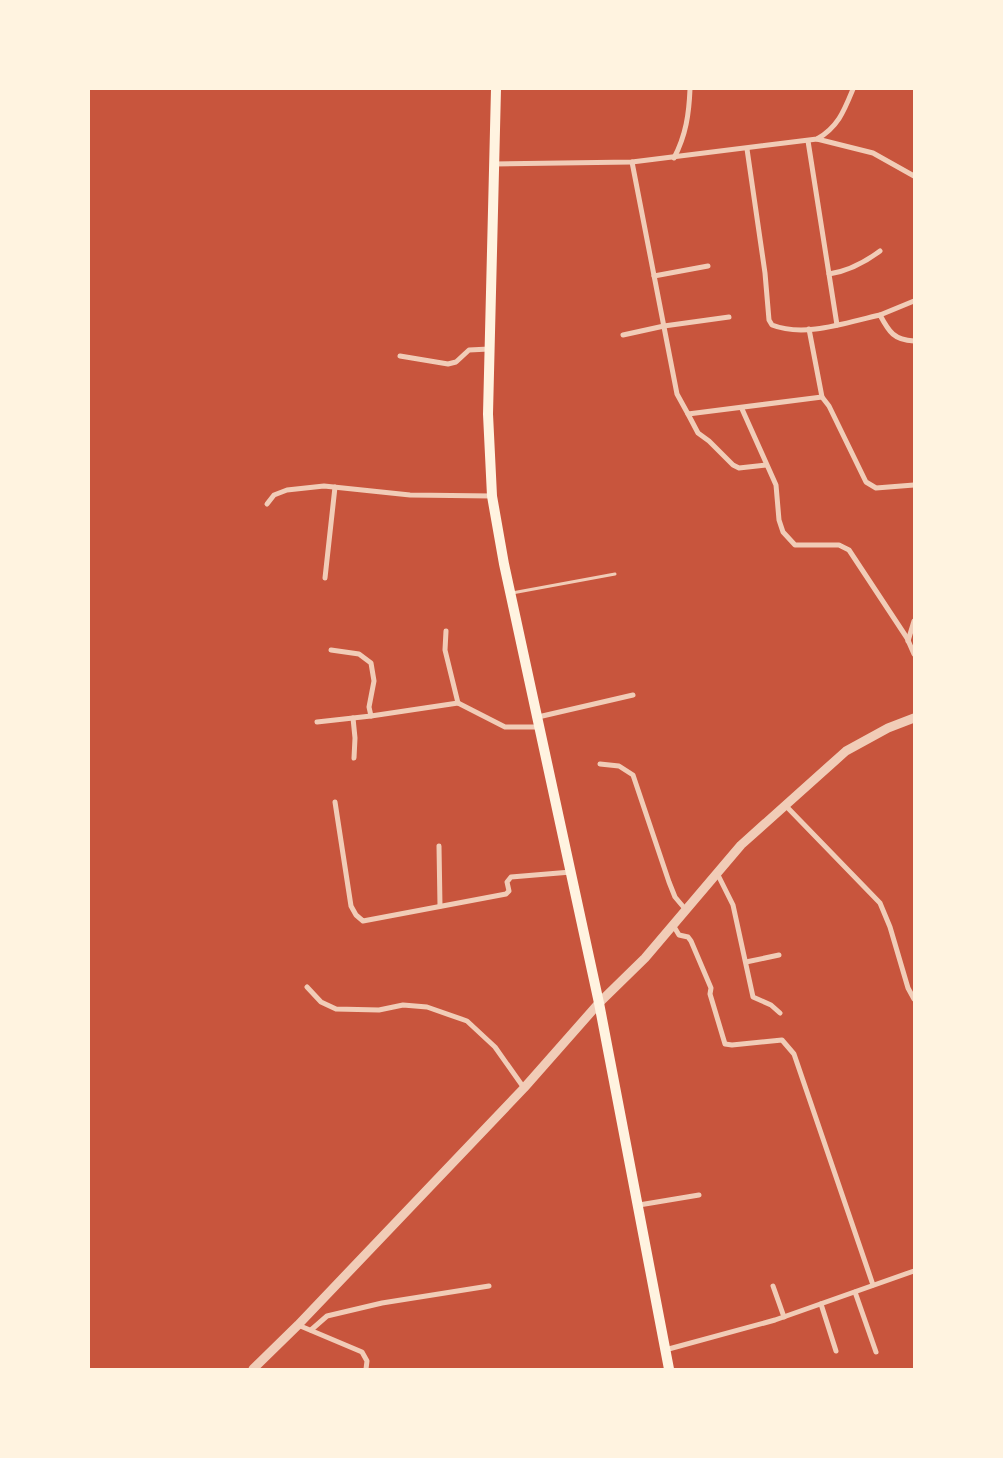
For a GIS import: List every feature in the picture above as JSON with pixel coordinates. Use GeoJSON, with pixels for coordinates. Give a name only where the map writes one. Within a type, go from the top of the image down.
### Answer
{"type":"FeatureCollection","features":[{"type":"Feature","properties":{"kind":"main road"},"geometry":{"type":"LineString","coordinates":[[496,89],[488,414],[492,496],[511,594],[599,1003],[669,1369]]}},
{"type":"Feature","properties":{"kind":"street"},"geometry":{"type":"LineString","coordinates":[[674,158],[682,144],[689,118],[690,89]]}},
{"type":"Feature","properties":{"kind":"street"},"geometry":{"type":"LineString","coordinates":[[817,139],[830,132],[840,119],[853,89]]}},
{"type":"Feature","properties":{"kind":"street"},"geometry":{"type":"LineString","coordinates":[[493,164],[632,162],[817,139],[873,153],[914,176]]}},
{"type":"Feature","properties":{"kind":"street"},"geometry":{"type":"LineString","coordinates":[[808,140],[836,325]]}},
{"type":"Feature","properties":{"kind":"street"},"geometry":{"type":"LineString","coordinates":[[747,149],[765,272],[769,320],[777,327],[809,329],[880,315],[914,301]]}},
{"type":"Feature","properties":{"kind":"street"},"geometry":{"type":"LineString","coordinates":[[632,162],[677,394],[698,433],[709,441],[733,465],[739,468],[766,465]]}},
{"type":"Feature","properties":{"kind":"street"},"geometry":{"type":"LineString","coordinates":[[829,274],[843,272],[865,262],[880,251]]}},
{"type":"Feature","properties":{"kind":"street"},"geometry":{"type":"LineString","coordinates":[[654,276],[708,266]]}},
{"type":"Feature","properties":{"kind":"street"},"geometry":{"type":"LineString","coordinates":[[880,315],[889,333],[896,338],[914,341]]}},
{"type":"Feature","properties":{"kind":"street"},"geometry":{"type":"LineString","coordinates":[[623,334],[729,317]]}},
{"type":"Feature","properties":{"kind":"street"},"geometry":{"type":"LineString","coordinates":[[809,329],[822,397],[829,406],[866,482],[876,488],[914,484]]}},
{"type":"Feature","properties":{"kind":"street"},"geometry":{"type":"LineString","coordinates":[[400,356],[448,364],[456,362],[469,350],[489,349]]}},
{"type":"Feature","properties":{"kind":"street"},"geometry":{"type":"LineString","coordinates":[[688,414],[742,409],[822,397]]}},
{"type":"Feature","properties":{"kind":"street"},"geometry":{"type":"LineString","coordinates":[[742,409],[776,485],[782,532],[795,545],[839,545],[849,550],[908,641],[914,654]]}},
{"type":"Feature","properties":{"kind":"street"},"geometry":{"type":"LineString","coordinates":[[267,504],[274,495],[287,490],[335,487],[410,495],[492,496]]}},
{"type":"Feature","properties":{"kind":"street"},"geometry":{"type":"LineString","coordinates":[[325,578],[335,487]]}},
{"type":"Feature","properties":{"kind":"street"},"geometry":{"type":"LineString","coordinates":[[908,641],[914,621]]}},
{"type":"Feature","properties":{"kind":"street"},"geometry":{"type":"LineString","coordinates":[[446,631],[444,650],[458,703]]}},
{"type":"Feature","properties":{"kind":"street"},"geometry":{"type":"LineString","coordinates":[[331,650],[359,654],[371,663],[374,681],[369,707],[371,716]]}},
{"type":"Feature","properties":{"kind":"street"},"geometry":{"type":"LineString","coordinates":[[317,722],[458,703],[504,727],[539,722],[633,695]]}},
{"type":"Feature","properties":{"kind":"street"},"geometry":{"type":"LineString","coordinates":[[354,718],[354,758]]}},
{"type":"Feature","properties":{"kind":"street"},"geometry":{"type":"LineString","coordinates":[[252,1369],[298,1325],[524,1088],[599,1003],[646,958],[741,845],[846,751],[888,728],[914,718]]}},
{"type":"Feature","properties":{"kind":"street"},"geometry":{"type":"LineString","coordinates":[[600,764],[618,766],[632,775],[669,882],[675,897],[686,910]]}},
{"type":"Feature","properties":{"kind":"street"},"geometry":{"type":"LineString","coordinates":[[335,802],[351,906],[360,919],[367,922],[508,894],[507,882],[510,877],[572,872]]}},
{"type":"Feature","properties":{"kind":"street"},"geometry":{"type":"LineString","coordinates":[[785,804],[880,904],[914,999]]}},
{"type":"Feature","properties":{"kind":"street"},"geometry":{"type":"LineString","coordinates":[[439,846],[440,906]]}},
{"type":"Feature","properties":{"kind":"street"},"geometry":{"type":"LineString","coordinates":[[717,873],[733,905],[753,997],[771,1005],[780,1013]]}},
{"type":"Feature","properties":{"kind":"street"},"geometry":{"type":"LineString","coordinates":[[673,926],[679,936],[688,937],[691,941],[711,987],[710,994],[725,1044],[782,1040],[794,1054],[873,1285]]}},
{"type":"Feature","properties":{"kind":"street"},"geometry":{"type":"LineString","coordinates":[[746,962],[778,955]]}},
{"type":"Feature","properties":{"kind":"street"},"geometry":{"type":"LineString","coordinates":[[307,987],[321,1002],[336,1009],[379,1010],[403,1005],[426,1007],[466,1021],[495,1047],[524,1088]]}},
{"type":"Feature","properties":{"kind":"street"},"geometry":{"type":"LineString","coordinates":[[638,1205],[699,1196]]}},
{"type":"Feature","properties":{"kind":"street"},"geometry":{"type":"LineString","coordinates":[[664,1350],[784,1317],[914,1271]]}},
{"type":"Feature","properties":{"kind":"street"},"geometry":{"type":"LineString","coordinates":[[311,1330],[328,1316],[382,1303],[489,1286]]}},
{"type":"Feature","properties":{"kind":"street"},"geometry":{"type":"LineString","coordinates":[[773,1286],[784,1317]]}},
{"type":"Feature","properties":{"kind":"street"},"geometry":{"type":"LineString","coordinates":[[855,1292],[876,1352]]}},
{"type":"Feature","properties":{"kind":"street"},"geometry":{"type":"LineString","coordinates":[[821,1304],[836,1351]]}},
{"type":"Feature","properties":{"kind":"street"},"geometry":{"type":"LineString","coordinates":[[298,1325],[362,1352],[367,1361],[366,1369]]}},
{"type":"Feature","properties":{"kind":"lane"},"geometry":{"type":"LineString","coordinates":[[511,594],[615,574]]}}]}
